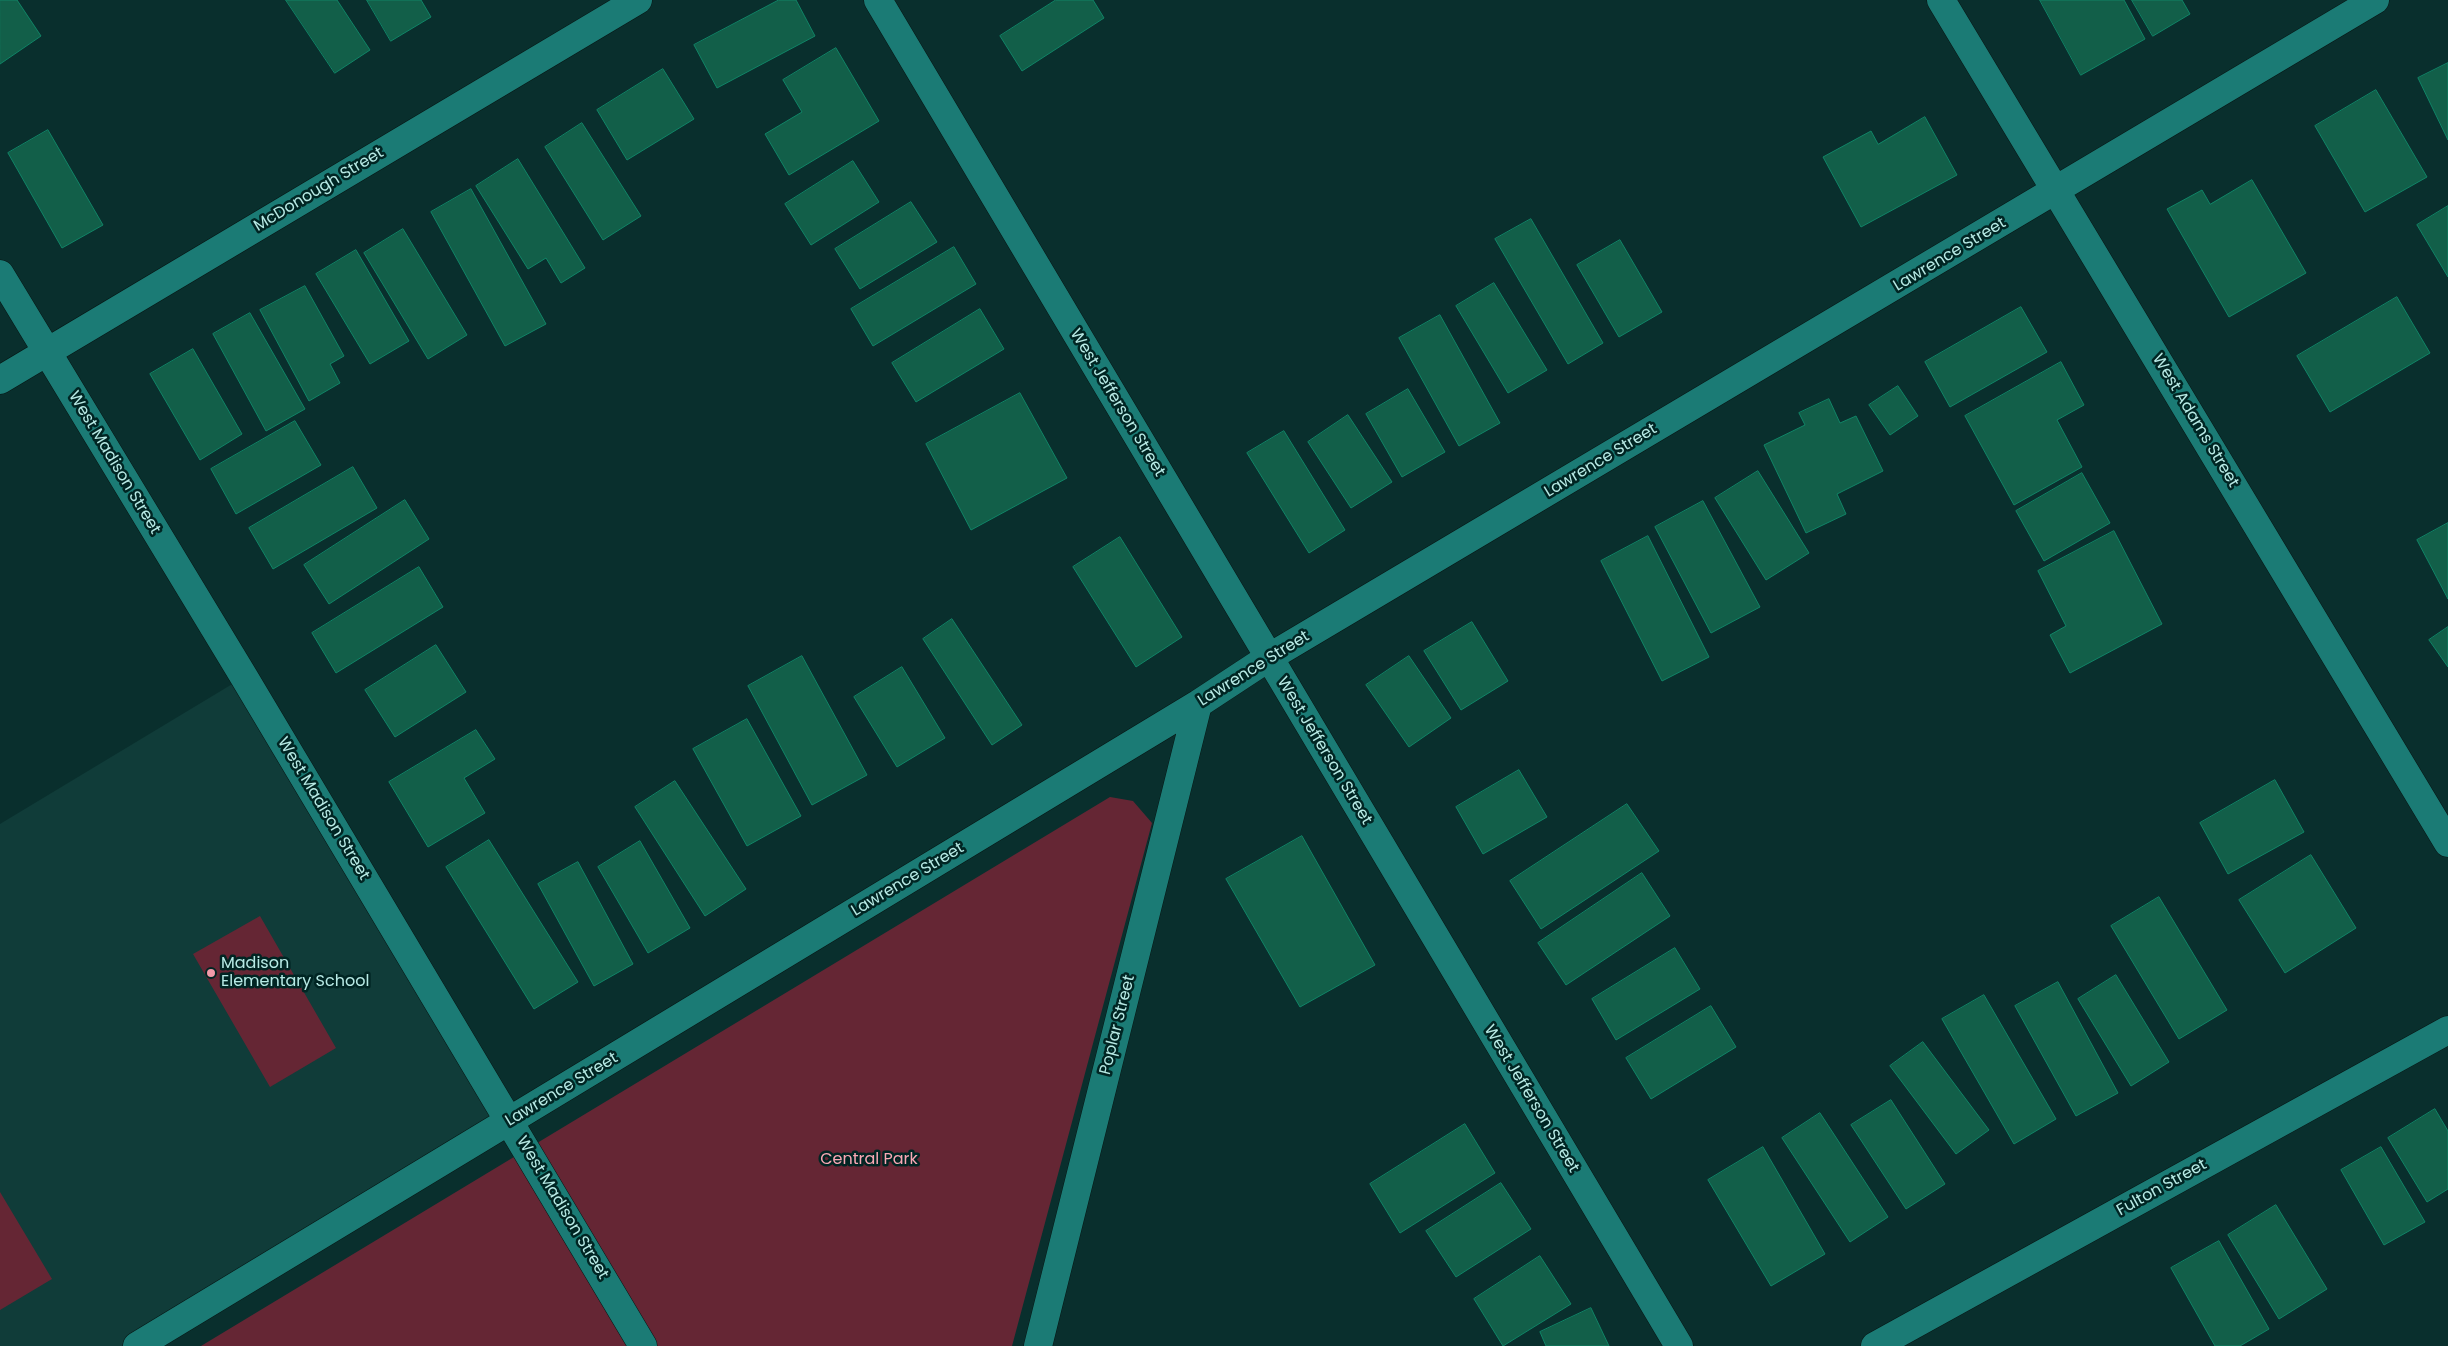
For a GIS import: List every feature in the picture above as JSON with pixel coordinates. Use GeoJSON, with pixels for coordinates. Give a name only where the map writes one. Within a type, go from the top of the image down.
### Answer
{"type":"FeatureCollection","features":[{"type":"Feature","properties":{"kind":"street","name":"McDonough Street"},"geometry":{"type":"LineString","coordinates":[[0,380],[638,0]]}},
{"type":"Feature","properties":{"kind":"street","name":"West Jefferson Street"},"geometry":{"type":"LineString","coordinates":[[878,0],[1679,1346]]}},
{"type":"Feature","properties":{"kind":"street","name":"West Adams Street"},"geometry":{"type":"LineString","coordinates":[[1941,0],[2448,843]]}},
{"type":"Feature","properties":{"kind":"street","name":"Lawrence Street"},"geometry":{"type":"LineString","coordinates":[[137,1346],[1198,704],[1268,658],[2057,191],[2375,0]]}},
{"type":"Feature","properties":{"kind":"street","name":"West Madison Street"},"geometry":{"type":"LineString","coordinates":[[0,274],[643,1346]]}},
{"type":"Feature","properties":{"kind":"street","name":"Poplar Street"},"geometry":{"type":"LineString","coordinates":[[1038,1346],[1198,704]]}},
{"type":"Feature","properties":{"kind":"street","name":"Fulton Street"},"geometry":{"type":"LineString","coordinates":[[1875,1346],[2448,1030]]}},
{"type":"Feature","properties":{"kind":"shaded area","name":"Madison Elementary School"},"geometry":{"type":"Polygon","coordinates":[[[244,677],[510,1121],[137,1346],[0,1346],[0,824],[244,677]]]}},
{"type":"Feature","properties":{"kind":"green space","name":"Central Park"},"geometry":{"type":"Polygon","coordinates":[[[1110,797],[1133,801],[1152,823],[1012,1346],[201,1346],[1110,797]]]}},
{"type":"Feature","properties":{"kind":"green space"},"geometry":{"type":"Polygon","coordinates":[[[260,916],[336,1048],[270,1087],[193,954],[260,916]]]}},
{"type":"Feature","properties":{"kind":"green space"},"geometry":{"type":"Polygon","coordinates":[[[0,1192],[52,1279],[0,1310],[0,1192]]]}},
{"type":"Feature","properties":{"kind":"building"},"geometry":{"type":"Polygon","coordinates":[[[0,0],[17,0],[41,36],[0,64],[0,0]]]}},
{"type":"Feature","properties":{"kind":"building"},"geometry":{"type":"Polygon","coordinates":[[[286,0],[337,0],[370,50],[335,73],[286,0]]]}},
{"type":"Feature","properties":{"kind":"building"},"geometry":{"type":"Polygon","coordinates":[[[367,0],[421,0],[431,17],[391,41],[367,0]]]}},
{"type":"Feature","properties":{"kind":"building"},"geometry":{"type":"Polygon","coordinates":[[[779,0],[796,0],[815,36],[717,88],[694,45],[779,0]]]}},
{"type":"Feature","properties":{"kind":"building"},"geometry":{"type":"Polygon","coordinates":[[[1056,0],[1093,0],[1104,18],[1022,71],[1000,36],[1056,0]]]}},
{"type":"Feature","properties":{"kind":"building"},"geometry":{"type":"Polygon","coordinates":[[[2040,0],[2124,0],[2145,39],[2081,75],[2040,0]]]}},
{"type":"Feature","properties":{"kind":"building"},"geometry":{"type":"Polygon","coordinates":[[[2132,0],[2182,0],[2190,14],[2153,36],[2132,0]]]}},
{"type":"Feature","properties":{"kind":"building"},"geometry":{"type":"Polygon","coordinates":[[[836,48],[879,121],[789,175],[765,134],[802,112],[783,80],[836,48]]]}},
{"type":"Feature","properties":{"kind":"building"},"geometry":{"type":"Polygon","coordinates":[[[2448,63],[2448,140],[2418,78],[2448,63]]]}},
{"type":"Feature","properties":{"kind":"building"},"geometry":{"type":"Polygon","coordinates":[[[663,69],[694,119],[627,160],[597,110],[663,69]]]}},
{"type":"Feature","properties":{"kind":"building"},"geometry":{"type":"Polygon","coordinates":[[[2376,90],[2427,177],[2365,212],[2315,126],[2376,90]]]}},
{"type":"Feature","properties":{"kind":"building"},"geometry":{"type":"Polygon","coordinates":[[[1925,117],[1957,175],[1861,227],[1823,157],[1871,131],[1878,144],[1925,117]]]}},
{"type":"Feature","properties":{"kind":"building"},"geometry":{"type":"Polygon","coordinates":[[[582,123],[641,216],[603,240],[545,147],[582,123]]]}},
{"type":"Feature","properties":{"kind":"building"},"geometry":{"type":"Polygon","coordinates":[[[48,130],[103,225],[62,248],[8,153],[48,130]]]}},
{"type":"Feature","properties":{"kind":"building"},"geometry":{"type":"Polygon","coordinates":[[[518,159],[585,268],[561,283],[546,258],[528,269],[476,186],[518,159]]]}},
{"type":"Feature","properties":{"kind":"building"},"geometry":{"type":"Polygon","coordinates":[[[853,161],[879,202],[811,245],[785,204],[853,161]]]}},
{"type":"Feature","properties":{"kind":"building"},"geometry":{"type":"Polygon","coordinates":[[[2252,180],[2306,273],[2229,317],[2167,209],[2202,190],[2210,204],[2252,180]]]}},
{"type":"Feature","properties":{"kind":"building"},"geometry":{"type":"Polygon","coordinates":[[[471,189],[546,324],[505,346],[431,212],[471,189]]]}},
{"type":"Feature","properties":{"kind":"building"},"geometry":{"type":"Polygon","coordinates":[[[911,202],[937,242],[860,289],[835,249],[911,202]]]}},
{"type":"Feature","properties":{"kind":"building"},"geometry":{"type":"Polygon","coordinates":[[[2448,206],[2448,277],[2417,225],[2448,206]]]}},
{"type":"Feature","properties":{"kind":"building"},"geometry":{"type":"Polygon","coordinates":[[[1531,219],[1603,343],[1568,364],[1495,239],[1531,219]]]}},
{"type":"Feature","properties":{"kind":"building"},"geometry":{"type":"Polygon","coordinates":[[[403,229],[467,335],[428,359],[364,253],[403,229]]]}},
{"type":"Feature","properties":{"kind":"building"},"geometry":{"type":"Polygon","coordinates":[[[1620,240],[1662,312],[1619,337],[1577,265],[1620,240]]]}},
{"type":"Feature","properties":{"kind":"building"},"geometry":{"type":"Polygon","coordinates":[[[954,247],[976,284],[873,346],[851,309],[954,247]]]}},
{"type":"Feature","properties":{"kind":"building"},"geometry":{"type":"Polygon","coordinates":[[[356,250],[409,341],[370,364],[316,274],[356,250]]]}},
{"type":"Feature","properties":{"kind":"building"},"geometry":{"type":"Polygon","coordinates":[[[1494,283],[1547,370],[1508,393],[1456,306],[1494,283]]]}},
{"type":"Feature","properties":{"kind":"building"},"geometry":{"type":"Polygon","coordinates":[[[305,286],[344,356],[330,364],[340,383],[309,401],[260,310],[305,286]]]}},
{"type":"Feature","properties":{"kind":"building"},"geometry":{"type":"Polygon","coordinates":[[[2397,297],[2430,353],[2330,412],[2297,356],[2397,297]]]}},
{"type":"Feature","properties":{"kind":"building"},"geometry":{"type":"Polygon","coordinates":[[[2021,307],[2047,352],[1950,407],[1925,362],[2021,307]]]}},
{"type":"Feature","properties":{"kind":"building"},"geometry":{"type":"Polygon","coordinates":[[[980,309],[1004,349],[916,402],[892,363],[980,309]]]}},
{"type":"Feature","properties":{"kind":"building"},"geometry":{"type":"Polygon","coordinates":[[[250,313],[305,409],[266,431],[213,334],[250,313]]]}},
{"type":"Feature","properties":{"kind":"building"},"geometry":{"type":"Polygon","coordinates":[[[1440,315],[1500,423],[1459,446],[1399,338],[1440,315]]]}},
{"type":"Feature","properties":{"kind":"building"},"geometry":{"type":"Polygon","coordinates":[[[193,349],[242,434],[200,460],[150,374],[193,349]]]}},
{"type":"Feature","properties":{"kind":"building"},"geometry":{"type":"Polygon","coordinates":[[[2061,362],[2084,405],[2057,420],[2082,467],[2014,505],[1965,416],[2061,362]]]}},
{"type":"Feature","properties":{"kind":"building"},"geometry":{"type":"Polygon","coordinates":[[[1898,386],[1918,416],[1890,435],[1869,405],[1898,386]]]}},
{"type":"Feature","properties":{"kind":"building"},"geometry":{"type":"Polygon","coordinates":[[[1408,389],[1445,452],[1402,477],[1366,414],[1408,389]]]}},
{"type":"Feature","properties":{"kind":"building"},"geometry":{"type":"Polygon","coordinates":[[[1020,393],[1067,478],[971,530],[926,444],[1020,393]]]}},
{"type":"Feature","properties":{"kind":"building"},"geometry":{"type":"Polygon","coordinates":[[[1829,399],[1840,423],[1856,416],[1883,471],[1837,494],[1846,514],[1806,533],[1764,445],[1805,425],[1799,413],[1829,399]]]}},
{"type":"Feature","properties":{"kind":"building"},"geometry":{"type":"Polygon","coordinates":[[[1348,415],[1392,482],[1351,508],[1308,442],[1348,415]]]}},
{"type":"Feature","properties":{"kind":"building"},"geometry":{"type":"Polygon","coordinates":[[[295,421],[321,465],[236,514],[211,469],[295,421]]]}},
{"type":"Feature","properties":{"kind":"building"},"geometry":{"type":"Polygon","coordinates":[[[1284,431],[1345,530],[1309,553],[1247,453],[1284,431]]]}},
{"type":"Feature","properties":{"kind":"building"},"geometry":{"type":"Polygon","coordinates":[[[353,467],[377,508],[273,569],[249,528],[353,467]]]}},
{"type":"Feature","properties":{"kind":"building"},"geometry":{"type":"Polygon","coordinates":[[[1758,471],[1809,553],[1766,580],[1715,498],[1758,471]]]}},
{"type":"Feature","properties":{"kind":"building"},"geometry":{"type":"Polygon","coordinates":[[[2082,473],[2110,523],[2044,561],[2016,511],[2082,473]]]}},
{"type":"Feature","properties":{"kind":"building"},"geometry":{"type":"Polygon","coordinates":[[[405,500],[429,539],[329,604],[304,565],[405,500]]]}},
{"type":"Feature","properties":{"kind":"building"},"geometry":{"type":"Polygon","coordinates":[[[1703,501],[1760,607],[1711,633],[1655,527],[1703,501]]]}},
{"type":"Feature","properties":{"kind":"building"},"geometry":{"type":"Polygon","coordinates":[[[2448,523],[2448,599],[2417,540],[2448,523]]]}},
{"type":"Feature","properties":{"kind":"building"},"geometry":{"type":"Polygon","coordinates":[[[2114,531],[2162,624],[2070,673],[2050,635],[2066,626],[2038,571],[2114,531]]]}},
{"type":"Feature","properties":{"kind":"building"},"geometry":{"type":"Polygon","coordinates":[[[1648,536],[1709,657],[1662,681],[1601,561],[1648,536]]]}},
{"type":"Feature","properties":{"kind":"building"},"geometry":{"type":"Polygon","coordinates":[[[1120,537],[1182,637],[1136,667],[1073,567],[1120,537]]]}},
{"type":"Feature","properties":{"kind":"building"},"geometry":{"type":"Polygon","coordinates":[[[419,567],[443,607],[336,673],[312,633],[419,567]]]}},
{"type":"Feature","properties":{"kind":"building"},"geometry":{"type":"Polygon","coordinates":[[[952,619],[1022,725],[992,745],[923,639],[952,619]]]}},
{"type":"Feature","properties":{"kind":"building"},"geometry":{"type":"Polygon","coordinates":[[[1472,622],[1508,681],[1461,710],[1424,651],[1472,622]]]}},
{"type":"Feature","properties":{"kind":"building"},"geometry":{"type":"Polygon","coordinates":[[[2448,627],[2448,667],[2429,640],[2448,627]]]}},
{"type":"Feature","properties":{"kind":"building"},"geometry":{"type":"Polygon","coordinates":[[[436,645],[466,692],[395,737],[365,690],[436,645]]]}},
{"type":"Feature","properties":{"kind":"building"},"geometry":{"type":"Polygon","coordinates":[[[802,656],[867,775],[812,805],[748,686],[802,656]]]}},
{"type":"Feature","properties":{"kind":"building"},"geometry":{"type":"Polygon","coordinates":[[[1409,656],[1451,718],[1409,747],[1366,685],[1409,656]]]}},
{"type":"Feature","properties":{"kind":"building"},"geometry":{"type":"Polygon","coordinates":[[[902,667],[945,738],[897,767],[854,697],[902,667]]]}},
{"type":"Feature","properties":{"kind":"building"},"geometry":{"type":"Polygon","coordinates":[[[747,719],[801,816],[747,846],[693,749],[747,719]]]}},
{"type":"Feature","properties":{"kind":"building"},"geometry":{"type":"Polygon","coordinates":[[[476,730],[495,759],[464,778],[485,813],[428,847],[389,782],[476,730]]]}},
{"type":"Feature","properties":{"kind":"building"},"geometry":{"type":"Polygon","coordinates":[[[1519,770],[1547,817],[1483,854],[1456,807],[1519,770]]]}},
{"type":"Feature","properties":{"kind":"building"},"geometry":{"type":"Polygon","coordinates":[[[2275,780],[2304,832],[2228,874],[2200,823],[2275,780]]]}},
{"type":"Feature","properties":{"kind":"building"},"geometry":{"type":"Polygon","coordinates":[[[675,781],[746,889],[705,916],[635,807],[675,781]]]}},
{"type":"Feature","properties":{"kind":"building"},"geometry":{"type":"Polygon","coordinates":[[[1627,804],[1659,851],[1541,929],[1510,881],[1627,804]]]}},
{"type":"Feature","properties":{"kind":"building"},"geometry":{"type":"Polygon","coordinates":[[[1302,836],[1375,965],[1300,1007],[1226,879],[1302,836]]]}},
{"type":"Feature","properties":{"kind":"building"},"geometry":{"type":"Polygon","coordinates":[[[489,840],[578,982],[534,1009],[446,867],[489,840]]]}},
{"type":"Feature","properties":{"kind":"building"},"geometry":{"type":"Polygon","coordinates":[[[640,841],[690,928],[648,953],[598,867],[640,841]]]}},
{"type":"Feature","properties":{"kind":"building"},"geometry":{"type":"Polygon","coordinates":[[[2311,855],[2356,928],[2285,973],[2239,900],[2311,855]]]}},
{"type":"Feature","properties":{"kind":"building"},"geometry":{"type":"Polygon","coordinates":[[[578,862],[633,964],[594,986],[538,884],[578,862]]]}},
{"type":"Feature","properties":{"kind":"building"},"geometry":{"type":"Polygon","coordinates":[[[1642,873],[1670,916],[1566,985],[1538,943],[1642,873]]]}},
{"type":"Feature","properties":{"kind":"building"},"geometry":{"type":"Polygon","coordinates":[[[2159,897],[2227,1010],[2179,1039],[2111,926],[2159,897]]]}},
{"type":"Feature","properties":{"kind":"building"},"geometry":{"type":"Polygon","coordinates":[[[1675,948],[1700,989],[1616,1040],[1592,999],[1675,948]]]}},
{"type":"Feature","properties":{"kind":"building"},"geometry":{"type":"Polygon","coordinates":[[[2116,975],[2169,1062],[2131,1086],[2078,999],[2116,975]]]}},
{"type":"Feature","properties":{"kind":"building"},"geometry":{"type":"Polygon","coordinates":[[[2058,982],[2118,1093],[2076,1116],[2015,1006],[2058,982]]]}},
{"type":"Feature","properties":{"kind":"building"},"geometry":{"type":"Polygon","coordinates":[[[1984,995],[2056,1119],[2014,1144],[1942,1019],[1984,995]]]}},
{"type":"Feature","properties":{"kind":"building"},"geometry":{"type":"Polygon","coordinates":[[[1711,1006],[1736,1047],[1651,1099],[1626,1058],[1711,1006]]]}},
{"type":"Feature","properties":{"kind":"building"},"geometry":{"type":"Polygon","coordinates":[[[1923,1042],[1989,1130],[1956,1154],[1890,1066],[1923,1042]]]}},
{"type":"Feature","properties":{"kind":"building"},"geometry":{"type":"Polygon","coordinates":[[[1891,1100],[1945,1184],[1906,1209],[1851,1125],[1891,1100]]]}},
{"type":"Feature","properties":{"kind":"building"},"geometry":{"type":"Polygon","coordinates":[[[2435,1109],[2448,1131],[2448,1189],[2427,1202],[2388,1138],[2435,1109]]]}},
{"type":"Feature","properties":{"kind":"building"},"geometry":{"type":"Polygon","coordinates":[[[1820,1113],[1888,1217],[1850,1242],[1782,1138],[1820,1113]]]}},
{"type":"Feature","properties":{"kind":"building"},"geometry":{"type":"Polygon","coordinates":[[[1465,1124],[1495,1173],[1400,1233],[1370,1184],[1465,1124]]]}},
{"type":"Feature","properties":{"kind":"building"},"geometry":{"type":"Polygon","coordinates":[[[1763,1147],[1825,1254],[1771,1286],[1708,1180],[1763,1147]]]}},
{"type":"Feature","properties":{"kind":"building"},"geometry":{"type":"Polygon","coordinates":[[[2381,1147],[2425,1222],[2384,1245],[2341,1170],[2381,1147]]]}},
{"type":"Feature","properties":{"kind":"building"},"geometry":{"type":"Polygon","coordinates":[[[1501,1183],[1531,1229],[1456,1277],[1426,1231],[1501,1183]]]}},
{"type":"Feature","properties":{"kind":"building"},"geometry":{"type":"Polygon","coordinates":[[[2276,1205],[2327,1289],[2279,1319],[2228,1235],[2276,1205]]]}},
{"type":"Feature","properties":{"kind":"building"},"geometry":{"type":"Polygon","coordinates":[[[2219,1241],[2269,1329],[2240,1346],[2215,1346],[2171,1268],[2219,1241]]]}},
{"type":"Feature","properties":{"kind":"building"},"geometry":{"type":"Polygon","coordinates":[[[1540,1256],[1571,1304],[1503,1346],[1474,1299],[1540,1256]]]}},
{"type":"Feature","properties":{"kind":"building"},"geometry":{"type":"Polygon","coordinates":[[[1591,1308],[1609,1346],[1546,1346],[1540,1332],[1591,1308]]]}},
{"type":"Feature","properties":{"kind":"place","name":"Madison Elementary School"},"geometry":{"type":"Point","coordinates":[211,973]}}]}
